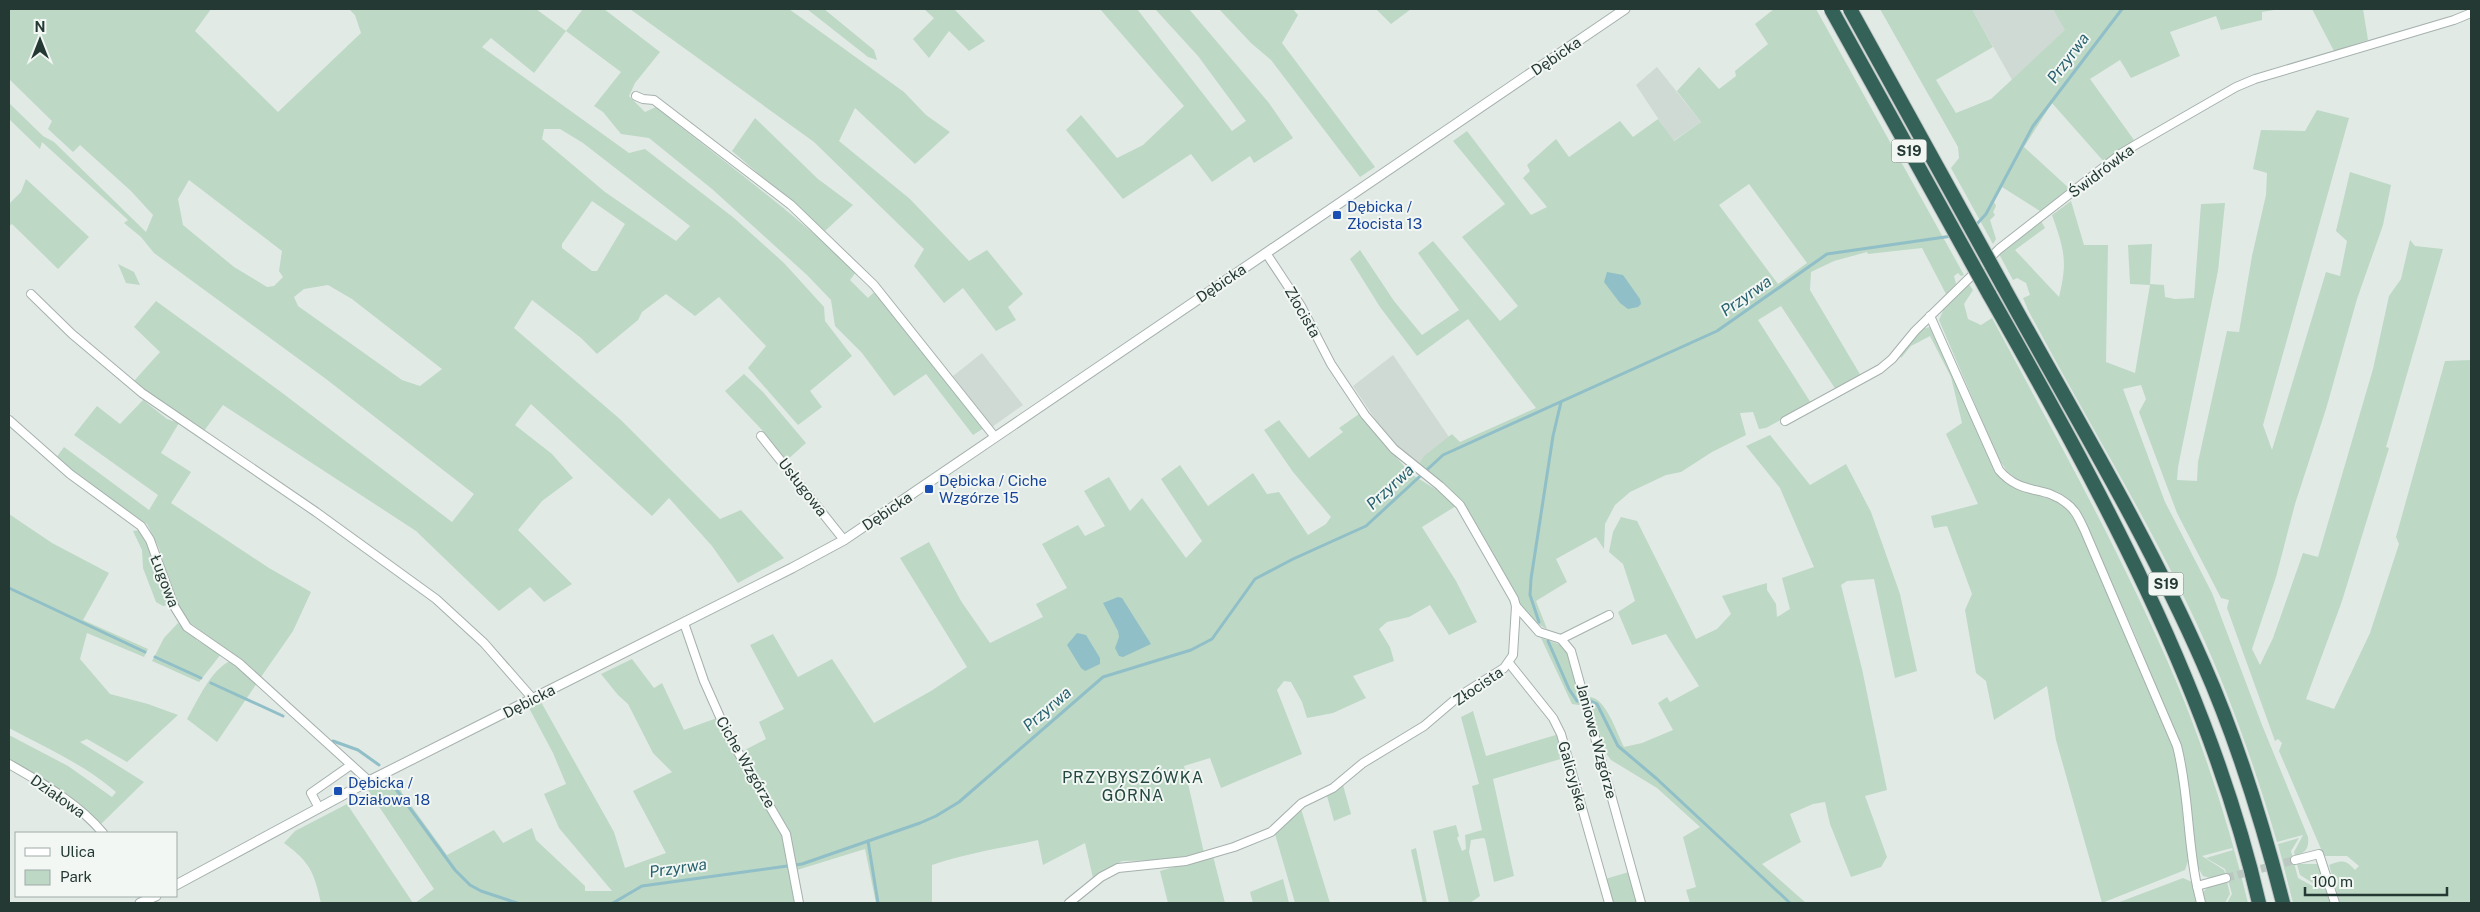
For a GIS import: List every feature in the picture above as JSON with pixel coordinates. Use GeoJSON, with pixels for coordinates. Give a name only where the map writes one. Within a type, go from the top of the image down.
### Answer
{"type":"FeatureCollection","features":[{"type":"Feature","properties":{"kind":"highway","name":"S19"},"geometry":{"type":"LineString","coordinates":[[1831,9],[2076,451],[2168,639],[2217,761],[2240,830],[2259,903]]}},
{"type":"Feature","properties":{"kind":"highway","name":"S19"},"geometry":{"type":"LineString","coordinates":[[1850,9],[2158,568],[2203,664],[2248,780],[2282,903]]}},
{"type":"Feature","properties":{"kind":"street","name":"Dębicka"},"geometry":{"type":"LineString","coordinates":[[178,884],[369,781],[684,623],[844,540],[1625,9]]}},
{"type":"Feature","properties":{"kind":"street","name":"Świdrówka"},"geometry":{"type":"LineString","coordinates":[[1785,421],[1880,369],[1892,359],[1930,316],[1999,249],[2122,153],[2255,78],[2454,20],[2471,13]]}},
{"type":"Feature","properties":{"kind":"street"},"geometry":{"type":"LineString","coordinates":[[636,96],[654,100],[791,205],[889,302],[996,438]]}},
{"type":"Feature","properties":{"kind":"street","name":"Złocista"},"geometry":{"type":"LineString","coordinates":[[1069,903],[1101,877],[1118,868],[1186,861],[1234,848],[1266,835],[1302,803],[1333,788],[1363,763],[1424,726],[1458,697],[1510,663],[1515,645],[1516,606],[1509,588],[1460,505],[1394,450],[1365,415],[1331,364],[1301,306],[1266,253]]}},
{"type":"Feature","properties":{"kind":"street"},"geometry":{"type":"LineString","coordinates":[[31,294],[142,393],[310,507],[436,599],[484,643],[534,699]]}},
{"type":"Feature","properties":{"kind":"street"},"geometry":{"type":"LineString","coordinates":[[1930,316],[1999,470],[2016,485],[2060,498],[2076,513],[2084,529],[2177,746],[2184,774],[2192,857],[2201,903]]}},
{"type":"Feature","properties":{"kind":"street","name":"Ługowa"},"geometry":{"type":"LineString","coordinates":[[9,420],[70,474],[141,526],[150,540],[174,606],[187,627],[239,663],[369,781]]}},
{"type":"Feature","properties":{"kind":"street","name":"Usługowa"},"geometry":{"type":"LineString","coordinates":[[761,436],[844,540]]}},
{"type":"Feature","properties":{"kind":"street"},"geometry":{"type":"LineString","coordinates":[[1516,606],[1539,632],[1561,639],[1609,615]]}},
{"type":"Feature","properties":{"kind":"street","name":"Ciche Wzgórze"},"geometry":{"type":"LineString","coordinates":[[684,623],[716,709],[737,752],[786,834],[799,903]]}},
{"type":"Feature","properties":{"kind":"street","name":"Janiowe Wzgórze"},"geometry":{"type":"LineString","coordinates":[[1561,639],[1571,651],[1586,696],[1641,903]]}},
{"type":"Feature","properties":{"kind":"street","name":"Galicyjska"},"geometry":{"type":"LineString","coordinates":[[1510,663],[1553,718],[1561,734],[1609,903]]}},
{"type":"Feature","properties":{"kind":"street","name":"Działowa"},"geometry":{"type":"LineString","coordinates":[[9,764],[72,804],[84,813],[102,832]]}},
{"type":"Feature","properties":{"kind":"street"},"geometry":{"type":"LineString","coordinates":[[319,808],[311,793],[352,765]]}},
{"type":"Feature","properties":{"kind":"street"},"geometry":{"type":"LineString","coordinates":[[2295,860],[2319,854],[2335,903]]}},
{"type":"Feature","properties":{"kind":"street"},"geometry":{"type":"LineString","coordinates":[[2198,886],[2226,878]]}},
{"type":"Feature","properties":{"kind":"street"},"geometry":{"type":"LineString","coordinates":[[140,903],[151,897]]}},
{"type":"Feature","properties":{"kind":"shaded area"},"geometry":{"type":"Polygon","coordinates":[[[1972,9],[2053,9],[2066,30],[2012,80],[1972,9]]]}},
{"type":"Feature","properties":{"kind":"shaded area"},"geometry":{"type":"Polygon","coordinates":[[[1657,67],[1701,122],[1673,141],[1636,85],[1657,67]]]}},
{"type":"Feature","properties":{"kind":"shaded area"},"geometry":{"type":"Polygon","coordinates":[[[982,353],[1023,405],[992,427],[953,376],[982,353]]]}},
{"type":"Feature","properties":{"kind":"shaded area"},"geometry":{"type":"Polygon","coordinates":[[[1393,355],[1449,437],[1418,466],[1385,434],[1353,386],[1393,355]]]}},
{"type":"Feature","properties":{"kind":"green space"},"geometry":{"type":"Polygon","coordinates":[[[9,9],[211,9],[195,31],[278,112],[361,33],[355,15],[349,9],[536,9],[566,31],[534,73],[491,38],[482,47],[629,153],[645,149],[734,218],[784,263],[824,307],[825,321],[852,356],[810,391],[822,407],[798,425],[748,368],[766,346],[719,297],[695,316],[666,294],[642,312],[638,320],[597,354],[581,338],[532,300],[514,328],[621,420],[720,519],[741,510],[784,558],[738,583],[712,546],[669,498],[652,516],[531,404],[515,425],[552,454],[573,478],[542,501],[518,530],[572,584],[544,602],[530,587],[499,611],[416,531],[223,405],[204,431],[159,403],[134,381],[160,352],[134,327],[156,301],[281,392],[452,522],[474,494],[326,379],[154,253],[141,237],[124,223],[128,220],[42,142],[40,149],[9,119],[9,103],[43,136],[54,142],[146,232],[153,215],[131,191],[80,145],[73,152],[48,129],[52,121],[9,79],[9,9]],[[544,129],[542,139],[605,192],[676,241],[690,226],[583,143],[560,129],[544,129]],[[189,180],[178,199],[183,225],[234,267],[267,287],[274,286],[283,277],[279,271],[282,251],[189,180]],[[592,201],[562,244],[562,248],[592,271],[597,271],[625,224],[592,201]],[[328,285],[304,289],[294,297],[298,306],[402,380],[420,386],[442,369],[352,299],[328,285]]]}},
{"type":"Feature","properties":{"kind":"green space"},"geometry":{"type":"Polygon","coordinates":[[[583,9],[604,9],[660,52],[635,83],[629,96],[645,112],[656,107],[783,208],[856,272],[850,280],[868,298],[873,293],[878,294],[984,428],[973,435],[926,374],[894,396],[862,353],[835,326],[831,300],[807,275],[712,189],[649,138],[621,134],[603,112],[594,106],[621,72],[566,31],[583,9]]]}},
{"type":"Feature","properties":{"kind":"green space"},"geometry":{"type":"Polygon","coordinates":[[[630,9],[789,9],[904,92],[926,115],[950,132],[915,164],[855,108],[839,141],[910,199],[969,261],[987,250],[1023,294],[1008,307],[1016,320],[996,331],[963,288],[944,303],[914,266],[924,249],[814,142],[630,9]]]}},
{"type":"Feature","properties":{"kind":"green space"},"geometry":{"type":"Polygon","coordinates":[[[807,9],[824,9],[874,50],[877,60],[868,57],[807,9]]]}},
{"type":"Feature","properties":{"kind":"green space"},"geometry":{"type":"Polygon","coordinates":[[[924,9],[954,9],[985,41],[969,51],[949,31],[929,58],[913,39],[934,18],[924,9]]]}},
{"type":"Feature","properties":{"kind":"green space"},"geometry":{"type":"Polygon","coordinates":[[[1100,9],[1137,9],[1232,131],[1246,121],[1198,56],[1155,9],[1189,9],[1269,103],[1293,138],[1254,163],[1250,156],[1212,182],[1191,154],[1123,199],[1066,130],[1081,115],[1117,158],[1143,145],[1184,106],[1100,9]]]}},
{"type":"Feature","properties":{"kind":"green space"},"geometry":{"type":"Polygon","coordinates":[[[1219,9],[1293,9],[1298,15],[1282,43],[1375,167],[1360,177],[1271,60],[1251,43],[1219,9]]]}},
{"type":"Feature","properties":{"kind":"green space"},"geometry":{"type":"Polygon","coordinates":[[[1376,9],[1411,9],[1391,24],[1376,9]]]}},
{"type":"Feature","properties":{"kind":"green space"},"geometry":{"type":"Polygon","coordinates":[[[1774,9],[1816,9],[1964,275],[1961,276],[1958,273],[1954,276],[1956,284],[1946,294],[1922,248],[1868,254],[1867,252],[1834,261],[1811,272],[1810,290],[1861,376],[1836,390],[1781,306],[1758,320],[1811,403],[1766,428],[1759,429],[1753,412],[1740,413],[1746,435],[1712,452],[1681,472],[1666,475],[1630,492],[1615,505],[1605,524],[1604,549],[1596,537],[1556,559],[1567,582],[1536,601],[1547,629],[1534,620],[1510,590],[1461,501],[1448,487],[1418,466],[1424,456],[1452,434],[1460,442],[1536,408],[1468,319],[1417,356],[1380,307],[1350,259],[1360,250],[1394,301],[1422,335],[1459,310],[1418,253],[1433,241],[1500,321],[1518,306],[1462,237],[1505,204],[1453,141],[1467,131],[1531,215],[1547,207],[1523,178],[1530,171],[1527,165],[1556,139],[1569,157],[1620,121],[1633,137],[1658,119],[1674,141],[1701,122],[1677,91],[1699,67],[1719,89],[1736,76],[1735,71],[1768,44],[1755,24],[1774,9]],[[1749,184],[1719,205],[1778,284],[1807,263],[1749,184]]]}},
{"type":"Feature","properties":{"kind":"green space"},"geometry":{"type":"Polygon","coordinates":[[[1880,9],[1972,9],[1993,47],[1936,80],[1956,113],[1991,99],[2065,30],[2053,9],[2280,9],[2262,12],[2262,20],[2221,30],[2216,16],[2170,32],[2180,56],[2131,78],[2120,60],[2090,79],[2134,140],[2105,163],[2052,103],[2024,147],[2072,191],[2043,213],[2002,187],[1994,202],[1996,206],[1993,212],[1995,215],[1990,220],[1996,239],[1993,244],[1951,168],[1959,158],[1958,147],[1880,9]]]}},
{"type":"Feature","properties":{"kind":"green space"},"geometry":{"type":"Polygon","coordinates":[[[2312,9],[2363,9],[2368,40],[2334,51],[2312,9]]]}},
{"type":"Feature","properties":{"kind":"green space"},"geometry":{"type":"Polygon","coordinates":[[[2317,110],[2349,118],[2263,425],[2272,450],[2326,272],[2340,276],[2347,241],[2336,231],[2350,172],[2391,185],[2383,225],[2357,299],[2326,409],[2295,504],[2276,577],[2252,649],[2260,665],[2273,638],[2303,553],[2318,557],[2373,369],[2389,296],[2401,279],[2410,240],[2415,246],[2443,249],[2386,447],[2389,448],[2342,601],[2306,699],[2334,709],[2370,633],[2399,544],[2396,537],[2445,361],[2471,360],[2471,903],[2340,903],[2329,865],[2337,862],[2346,862],[2355,870],[2359,866],[2347,856],[2324,856],[2279,751],[2282,743],[2278,739],[2275,741],[2227,608],[2229,600],[2221,598],[2177,513],[2139,412],[2146,399],[2141,385],[2123,389],[2165,502],[2212,593],[2262,725],[2308,837],[2306,850],[2295,856],[2294,852],[2303,835],[2277,842],[2241,731],[2196,622],[2135,504],[2028,310],[2023,298],[2030,295],[2026,283],[2017,278],[2013,280],[1999,254],[2041,221],[2045,228],[2015,250],[2059,297],[2064,264],[2062,246],[2052,215],[2071,201],[2084,245],[2108,245],[2106,362],[2135,373],[2150,285],[2130,284],[2128,245],[2152,244],[2150,284],[2164,285],[2165,297],[2175,299],[2194,298],[2201,204],[2225,203],[2218,271],[2178,467],[2177,480],[2197,481],[2198,462],[2227,331],[2239,332],[2252,256],[2266,195],[2267,173],[2253,169],[2261,130],[2305,131],[2317,110]]]}},
{"type":"Feature","properties":{"kind":"green space"},"geometry":{"type":"Polygon","coordinates":[[[755,118],[818,179],[853,205],[825,231],[732,151],[755,118]]]}},
{"type":"Feature","properties":{"kind":"green space"},"geometry":{"type":"Polygon","coordinates":[[[26,179],[89,237],[58,269],[12,224],[9,226],[9,204],[21,192],[26,179]]]}},
{"type":"Feature","properties":{"kind":"green space"},"geometry":{"type":"Polygon","coordinates":[[[118,264],[134,272],[140,285],[126,283],[118,264]]]}},
{"type":"Feature","properties":{"kind":"green space"},"geometry":{"type":"Polygon","coordinates":[[[1968,283],[1973,290],[1964,304],[1968,319],[1981,325],[1992,318],[2088,497],[2156,634],[2187,708],[2207,763],[2225,819],[2248,903],[2227,903],[2232,894],[2225,869],[2206,858],[2233,850],[2232,848],[2202,856],[2224,870],[2226,875],[2214,879],[2203,876],[2197,866],[2185,760],[2136,637],[2076,505],[2058,492],[2020,482],[2007,471],[1998,458],[1939,320],[1945,306],[1968,283]]]}},
{"type":"Feature","properties":{"kind":"green space"},"geometry":{"type":"Polygon","coordinates":[[[1930,327],[1935,332],[1995,472],[2012,487],[2058,502],[2069,512],[2081,530],[2143,671],[2143,679],[2168,732],[2181,771],[2188,861],[2185,870],[2102,903],[2056,740],[2047,686],[1994,720],[1986,681],[1976,673],[1965,610],[1972,594],[1947,526],[1934,528],[1931,516],[1978,504],[1946,434],[1962,423],[1951,377],[1930,336],[1911,346],[1901,358],[1900,353],[1917,334],[1930,327]]]}},
{"type":"Feature","properties":{"kind":"green space"},"geometry":{"type":"Polygon","coordinates":[[[744,374],[763,392],[806,443],[786,461],[763,431],[725,391],[744,374]]]}},
{"type":"Feature","properties":{"kind":"green space"},"geometry":{"type":"Polygon","coordinates":[[[143,400],[167,419],[179,423],[161,453],[191,472],[171,503],[269,568],[311,592],[293,631],[261,677],[243,661],[186,620],[175,600],[159,548],[147,524],[102,494],[56,458],[64,447],[149,510],[158,495],[74,435],[97,406],[120,424],[143,400]]]}},
{"type":"Feature","properties":{"kind":"green space"},"geometry":{"type":"Polygon","coordinates":[[[1359,414],[1411,474],[1445,495],[1456,506],[1422,527],[1456,581],[1477,622],[1449,635],[1430,605],[1409,617],[1387,622],[1379,629],[1390,647],[1394,661],[1353,676],[1366,698],[1333,713],[1307,718],[1302,702],[1291,682],[1284,681],[1277,690],[1302,754],[1221,788],[1210,758],[1184,766],[1204,853],[1166,860],[1122,861],[1093,878],[1085,843],[1043,865],[1038,840],[972,854],[932,865],[932,903],[876,903],[865,849],[797,870],[794,853],[783,822],[760,780],[741,752],[766,739],[759,722],[784,709],[750,645],[773,634],[798,677],[832,659],[874,723],[931,691],[967,667],[900,558],[929,542],[961,601],[990,643],[1043,617],[1036,604],[1067,588],[1042,544],[1078,525],[1085,536],[1105,526],[1084,491],[1109,477],[1130,511],[1142,498],[1186,558],[1202,541],[1161,479],[1180,465],[1208,506],[1253,473],[1267,494],[1279,492],[1308,535],[1326,524],[1331,517],[1293,472],[1264,430],[1279,420],[1309,458],[1343,432],[1339,428],[1359,414]]]}},
{"type":"Feature","properties":{"kind":"green space"},"geometry":{"type":"Polygon","coordinates":[[[1770,435],[1810,485],[1846,464],[1871,512],[1900,594],[1917,671],[1895,678],[1874,579],[1847,581],[1841,585],[1862,669],[1887,790],[1865,796],[1887,857],[1881,867],[1851,877],[1830,824],[1825,802],[1813,804],[1790,814],[1801,842],[1762,864],[1806,903],[1690,903],[1686,890],[1696,887],[1683,837],[1700,827],[1657,788],[1611,760],[1605,752],[1589,697],[1601,703],[1606,709],[1624,747],[1642,743],[1673,730],[1658,703],[1667,697],[1670,702],[1699,686],[1666,634],[1632,645],[1618,612],[1635,601],[1623,564],[1609,552],[1613,532],[1621,517],[1637,521],[1696,639],[1717,629],[1731,614],[1722,596],[1767,583],[1767,590],[1776,604],[1777,617],[1790,609],[1782,578],[1814,567],[1780,488],[1746,446],[1770,435]]]}},
{"type":"Feature","properties":{"kind":"green space"},"geometry":{"type":"Polygon","coordinates":[[[9,514],[52,543],[109,573],[83,620],[148,649],[144,657],[87,633],[80,659],[110,694],[148,704],[178,715],[127,762],[87,739],[80,742],[144,782],[101,824],[64,792],[9,759],[9,735],[68,766],[112,797],[116,792],[78,765],[9,728],[9,514]]]}},
{"type":"Feature","properties":{"kind":"green space"},"geometry":{"type":"Polygon","coordinates":[[[140,530],[156,565],[168,605],[163,606],[156,602],[143,568],[142,550],[133,531],[140,530]]]}},
{"type":"Feature","properties":{"kind":"green space"},"geometry":{"type":"Polygon","coordinates":[[[178,623],[198,641],[221,654],[199,682],[152,661],[164,638],[178,623]]]}},
{"type":"Feature","properties":{"kind":"green space"},"geometry":{"type":"Polygon","coordinates":[[[1541,638],[1564,646],[1572,660],[1584,706],[1572,704],[1541,638]]]}},
{"type":"Feature","properties":{"kind":"green space"},"geometry":{"type":"Polygon","coordinates":[[[632,659],[654,688],[662,683],[684,730],[717,718],[729,747],[776,820],[785,839],[794,903],[415,903],[434,889],[368,790],[396,778],[402,793],[447,855],[494,830],[503,843],[532,828],[536,840],[585,886],[585,891],[612,891],[559,828],[544,794],[566,784],[553,753],[529,708],[541,702],[614,832],[625,868],[666,853],[633,791],[672,772],[653,753],[628,704],[601,674],[632,659]]]}},
{"type":"Feature","properties":{"kind":"green space"},"geometry":{"type":"Polygon","coordinates":[[[230,661],[257,683],[217,742],[187,719],[200,695],[216,672],[230,661]]]}},
{"type":"Feature","properties":{"kind":"green space"},"geometry":{"type":"Polygon","coordinates":[[[1473,711],[1486,756],[1559,734],[1564,758],[1493,779],[1514,876],[1494,882],[1485,839],[1471,840],[1469,852],[1480,896],[1470,903],[1449,903],[1433,831],[1456,825],[1459,836],[1457,838],[1462,851],[1466,849],[1465,835],[1482,830],[1472,786],[1479,784],[1461,717],[1473,711]]]}},
{"type":"Feature","properties":{"kind":"green space"},"geometry":{"type":"Polygon","coordinates":[[[1343,785],[1351,814],[1334,821],[1327,796],[1343,785]]]}},
{"type":"Feature","properties":{"kind":"green space"},"geometry":{"type":"Polygon","coordinates":[[[347,804],[413,903],[321,903],[310,868],[300,856],[284,843],[295,831],[347,804]]]}},
{"type":"Feature","properties":{"kind":"green space"},"geometry":{"type":"Polygon","coordinates":[[[1301,809],[1330,903],[1295,903],[1275,834],[1293,814],[1301,809]]]}},
{"type":"Feature","properties":{"kind":"green space"},"geometry":{"type":"Polygon","coordinates":[[[2299,838],[2291,851],[2298,878],[2318,889],[2319,887],[2300,875],[2297,864],[2318,864],[2322,870],[2331,903],[2293,903],[2278,844],[2299,838]]]}},
{"type":"Feature","properties":{"kind":"green space"},"geometry":{"type":"Polygon","coordinates":[[[1416,848],[1427,903],[1423,903],[1411,850],[1416,848]]]}},
{"type":"Feature","properties":{"kind":"green space"},"geometry":{"type":"Polygon","coordinates":[[[1213,856],[1225,903],[1168,903],[1160,871],[1213,856]]]}},
{"type":"Feature","properties":{"kind":"green space"},"geometry":{"type":"Polygon","coordinates":[[[1629,872],[1638,903],[1612,903],[1605,879],[1629,872]]]}},
{"type":"Feature","properties":{"kind":"green space"},"geometry":{"type":"Polygon","coordinates":[[[2183,878],[2192,882],[2196,903],[2117,903],[2183,878]]]}},
{"type":"Feature","properties":{"kind":"green space"},"geometry":{"type":"Polygon","coordinates":[[[1283,879],[1289,903],[1253,903],[1250,892],[1283,879]]]}},
{"type":"Feature","properties":{"kind":"green space"},"geometry":{"type":"Polygon","coordinates":[[[2227,882],[2230,894],[2225,903],[2206,903],[2203,892],[2208,887],[2227,882]]]}},
{"type":"Feature","properties":{"kind":"water"},"geometry":{"type":"Polygon","coordinates":[[[1607,272],[1623,275],[1640,299],[1641,304],[1638,307],[1628,309],[1620,303],[1604,282],[1607,272]]]}},
{"type":"Feature","properties":{"kind":"water"},"geometry":{"type":"Polygon","coordinates":[[[1118,597],[1122,598],[1151,644],[1123,657],[1119,656],[1115,648],[1119,637],[1118,631],[1103,603],[1118,597]]]}},
{"type":"Feature","properties":{"kind":"water"},"geometry":{"type":"Polygon","coordinates":[[[1077,633],[1086,635],[1100,658],[1100,664],[1085,671],[1081,668],[1067,645],[1077,633]]]}},
{"type":"Feature","properties":{"kind":"waterway","name":"Przyrwa"},"geometry":{"type":"LineString","coordinates":[[1975,226],[1986,214],[2033,126],[2122,9]]}},
{"type":"Feature","properties":{"kind":"waterway","name":"Przyrwa"},"geometry":{"type":"LineString","coordinates":[[613,903],[642,886],[802,864],[936,816],[959,802],[1103,677],[1191,650],[1212,639],[1255,579],[1293,559],[1366,526],[1443,455],[1717,331],[1827,254],[1952,236]]}},
{"type":"Feature","properties":{"kind":"waterway"},"geometry":{"type":"LineString","coordinates":[[1539,622],[1530,595],[1531,579],[1553,436],[1561,402]]}},
{"type":"Feature","properties":{"kind":"waterway"},"geometry":{"type":"LineString","coordinates":[[9,588],[145,652]]}},
{"type":"Feature","properties":{"kind":"waterway"},"geometry":{"type":"LineString","coordinates":[[1548,641],[1569,689],[1577,701],[1583,701]]}},
{"type":"Feature","properties":{"kind":"waterway"},"geometry":{"type":"LineString","coordinates":[[155,657],[201,678]]}},
{"type":"Feature","properties":{"kind":"waterway"},"geometry":{"type":"LineString","coordinates":[[211,683],[283,716]]}},
{"type":"Feature","properties":{"kind":"waterway"},"geometry":{"type":"LineString","coordinates":[[1591,701],[1597,704],[1618,746],[1657,779],[1790,903]]}},
{"type":"Feature","properties":{"kind":"waterway"},"geometry":{"type":"LineString","coordinates":[[333,741],[358,750],[379,765]]}},
{"type":"Feature","properties":{"kind":"waterway"},"geometry":{"type":"LineString","coordinates":[[390,781],[455,870],[470,885],[481,891],[517,903]]}},
{"type":"Feature","properties":{"kind":"waterway"},"geometry":{"type":"LineString","coordinates":[[868,841],[878,903]]}},
{"type":"Feature","properties":{"kind":"tunnel"},"geometry":{"type":"LineString","coordinates":[[2226,878],[2295,860]]}},
{"type":"Feature","properties":{"kind":"place","name":"Dębicka / Złocista 13"},"geometry":{"type":"Point","coordinates":[1337,215]}},
{"type":"Feature","properties":{"kind":"place","name":"Dębicka / Ciche Wzgórze 15"},"geometry":{"type":"Point","coordinates":[929,489]}},
{"type":"Feature","properties":{"kind":"place","name":"Dębicka / Działowa 18"},"geometry":{"type":"Point","coordinates":[338,791]}},
{"type":"Feature","properties":{"kind":"district","name":"PRZYBYSZÓWKA GÓRNA"},"geometry":{"type":"Point","coordinates":[1133,786]}}]}
